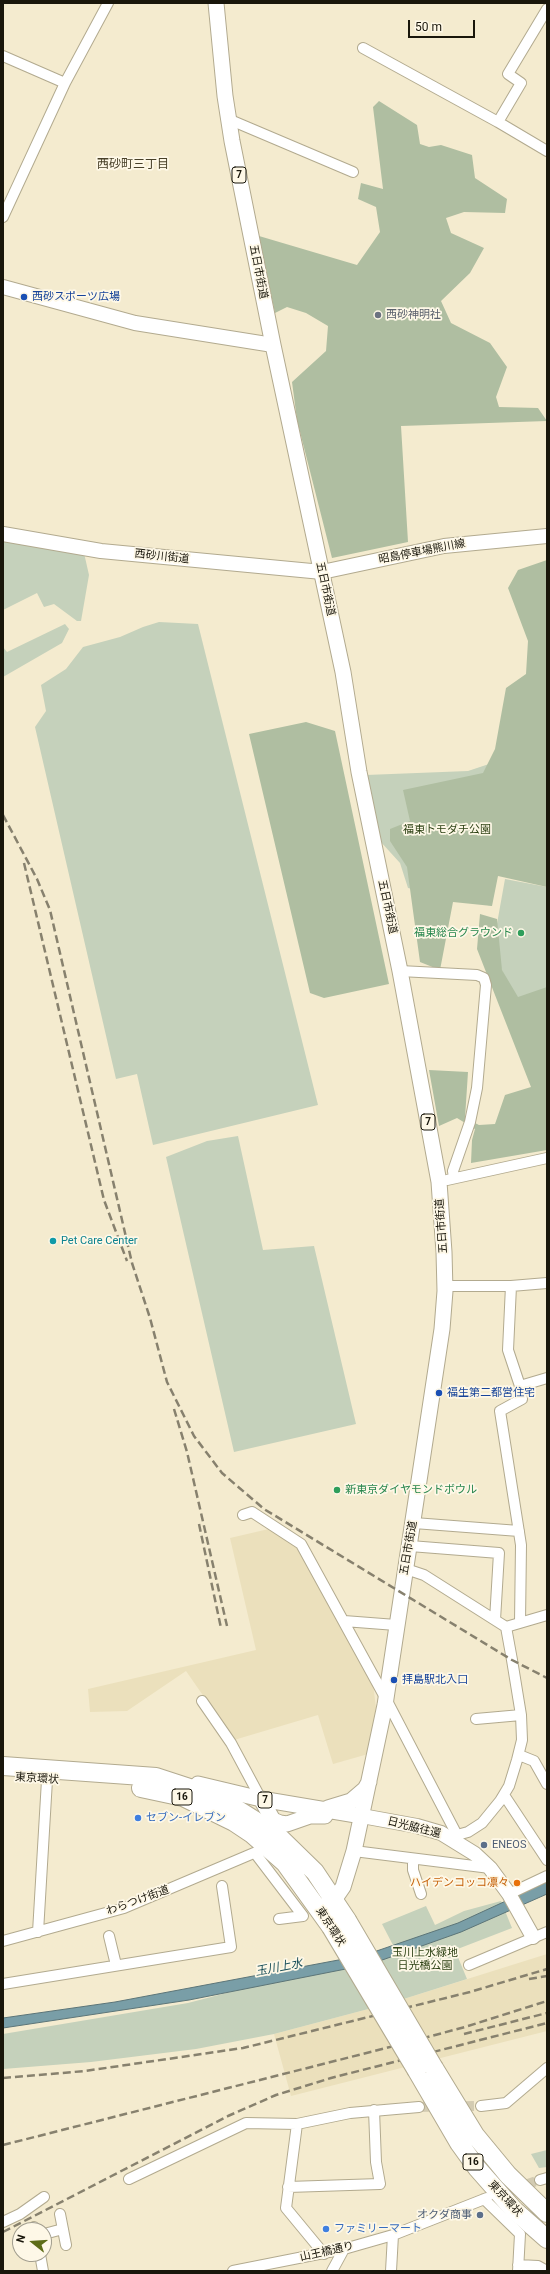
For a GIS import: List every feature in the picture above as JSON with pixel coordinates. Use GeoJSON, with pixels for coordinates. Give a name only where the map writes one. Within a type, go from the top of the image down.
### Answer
{"type":"FeatureCollection","features":[{"type":"Feature","properties":{"kind":"highway","name":"東京環状"},"geometry":{"type":"LineString","coordinates":[[3,1766],[141,1776],[170,1780],[205,1793],[232,1806],[275,1833],[315,1872],[327,1904],[434,2068],[475,2135],[508,2175],[547,2213]]}},
{"type":"Feature","properties":{"kind":"highway","name":"東京環状"},"geometry":{"type":"LineString","coordinates":[[3,1777],[153,1789],[183,1797],[234,1822],[261,1850],[285,1863],[327,1904]]}},
{"type":"Feature","properties":{"kind":"highway","name":"東京環状"},"geometry":{"type":"LineString","coordinates":[[339,1923],[417,2071],[477,2168],[514,2210],[547,2240]]}},
{"type":"Feature","properties":{"kind":"main road","name":"五日市街道"},"geometry":{"type":"LineString","coordinates":[[216,3],[228,119],[273,345],[342,672],[359,772],[400,971],[439,1182],[444,1286],[442,1329],[414,1523],[396,1625],[386,1699],[362,1816],[354,1851],[343,1887],[327,1904]]}},
{"type":"Feature","properties":{"kind":"main road"},"geometry":{"type":"LineString","coordinates":[[320,1809],[335,1807],[351,1801],[365,1789],[370,1778]]}},
{"type":"Feature","properties":{"kind":"main road","name":"7"},"geometry":{"type":"LineString","coordinates":[[170,1780],[205,1785],[261,1799],[362,1816]]}},
{"type":"Feature","properties":{"kind":"main road"},"geometry":{"type":"LineString","coordinates":[[261,1799],[273,1820],[280,1823],[287,1824],[315,1816],[342,1819],[362,1816]]}},
{"type":"Feature","properties":{"kind":"street"},"geometry":{"type":"LineString","coordinates":[[3,217],[66,83],[108,3]]}},
{"type":"Feature","properties":{"kind":"street"},"geometry":{"type":"LineString","coordinates":[[498,122],[521,83],[508,74],[547,9]]}},
{"type":"Feature","properties":{"kind":"street"},"geometry":{"type":"LineString","coordinates":[[362,48],[498,122],[547,151]]}},
{"type":"Feature","properties":{"kind":"street"},"geometry":{"type":"LineString","coordinates":[[3,56],[66,83]]}},
{"type":"Feature","properties":{"kind":"street"},"geometry":{"type":"LineString","coordinates":[[228,119],[353,172]]}},
{"type":"Feature","properties":{"kind":"street"},"geometry":{"type":"LineString","coordinates":[[3,287],[135,323],[273,345]]}},
{"type":"Feature","properties":{"kind":"street","name":"西砂川街道"},"geometry":{"type":"LineString","coordinates":[[3,534],[102,550],[322,572]]}},
{"type":"Feature","properties":{"kind":"street","name":"昭島停車場熊川線"},"geometry":{"type":"LineString","coordinates":[[322,572],[444,546],[547,536]]}},
{"type":"Feature","properties":{"kind":"street"},"geometry":{"type":"LineString","coordinates":[[400,971],[477,975],[484,978],[486,985],[477,1088],[470,1122],[454,1171],[454,1178]]}},
{"type":"Feature","properties":{"kind":"street"},"geometry":{"type":"LineString","coordinates":[[439,1182],[547,1158]]}},
{"type":"Feature","properties":{"kind":"street"},"geometry":{"type":"LineString","coordinates":[[444,1286],[511,1286],[547,1283]]}},
{"type":"Feature","properties":{"kind":"street"},"geometry":{"type":"LineString","coordinates":[[511,1286],[508,1350],[520,1386],[522,1399],[500,1411],[521,1545],[520,1622]]}},
{"type":"Feature","properties":{"kind":"street"},"geometry":{"type":"LineString","coordinates":[[520,1386],[547,1378]]}},
{"type":"Feature","properties":{"kind":"street"},"geometry":{"type":"LineString","coordinates":[[243,1515],[252,1512],[301,1544],[386,1699],[458,1839],[482,1823],[504,1795],[509,1786],[519,1755],[522,1740],[521,1715],[506,1627],[424,1575],[406,1569]]}},
{"type":"Feature","properties":{"kind":"street"},"geometry":{"type":"LineString","coordinates":[[414,1523],[519,1532]]}},
{"type":"Feature","properties":{"kind":"street"},"geometry":{"type":"LineString","coordinates":[[410,1546],[499,1553],[496,1620]]}},
{"type":"Feature","properties":{"kind":"street"},"geometry":{"type":"LineString","coordinates":[[506,1627],[547,1615]]}},
{"type":"Feature","properties":{"kind":"street"},"geometry":{"type":"LineString","coordinates":[[344,1621],[396,1625]]}},
{"type":"Feature","properties":{"kind":"street"},"geometry":{"type":"LineString","coordinates":[[202,1701],[231,1743],[261,1799]]}},
{"type":"Feature","properties":{"kind":"street"},"geometry":{"type":"LineString","coordinates":[[476,1719],[521,1715]]}},
{"type":"Feature","properties":{"kind":"street"},"geometry":{"type":"LineString","coordinates":[[519,1755],[534,1760],[547,1784]]}},
{"type":"Feature","properties":{"kind":"street"},"geometry":{"type":"LineString","coordinates":[[38,1932],[47,1780]]}},
{"type":"Feature","properties":{"kind":"street"},"geometry":{"type":"LineString","coordinates":[[504,1795],[547,1860]]}},
{"type":"Feature","properties":{"kind":"street","name":"日光脇往還"},"geometry":{"type":"LineString","coordinates":[[362,1816],[423,1828],[458,1839],[490,1868],[533,1937]]}},
{"type":"Feature","properties":{"kind":"street"},"geometry":{"type":"LineString","coordinates":[[261,1850],[303,1916],[279,1919]]}},
{"type":"Feature","properties":{"kind":"street","name":"わらつけ街道"},"geometry":{"type":"LineString","coordinates":[[3,1941],[124,1908],[261,1850]]}},
{"type":"Feature","properties":{"kind":"street"},"geometry":{"type":"LineString","coordinates":[[354,1851],[490,1868]]}},
{"type":"Feature","properties":{"kind":"street"},"geometry":{"type":"LineString","coordinates":[[413,1859],[413,1870],[421,1894]]}},
{"type":"Feature","properties":{"kind":"street"},"geometry":{"type":"LineString","coordinates":[[512,1902],[547,1876]]}},
{"type":"Feature","properties":{"kind":"street"},"geometry":{"type":"LineString","coordinates":[[3,1984],[116,1965],[166,1959],[231,1947],[222,1886]]}},
{"type":"Feature","properties":{"kind":"street"},"geometry":{"type":"LineString","coordinates":[[469,1965],[547,1932]]}},
{"type":"Feature","properties":{"kind":"street"},"geometry":{"type":"LineString","coordinates":[[109,1936],[116,1965]]}},
{"type":"Feature","properties":{"kind":"street"},"geometry":{"type":"LineString","coordinates":[[481,2106],[506,2103],[547,2068]]}},
{"type":"Feature","properties":{"kind":"street"},"geometry":{"type":"LineString","coordinates":[[129,2179],[246,2123],[297,2124],[374,2110],[419,2107]]}},
{"type":"Feature","properties":{"kind":"street"},"geometry":{"type":"LineString","coordinates":[[288,2187],[380,2184],[376,2162],[374,2110]]}},
{"type":"Feature","properties":{"kind":"street"},"geometry":{"type":"LineString","coordinates":[[297,2124],[286,2208],[324,2254]]}},
{"type":"Feature","properties":{"kind":"street"},"geometry":{"type":"LineString","coordinates":[[3,2222],[20,2214],[44,2197]]}},
{"type":"Feature","properties":{"kind":"street","name":"山王橋通り"},"geometry":{"type":"LineString","coordinates":[[233,2271],[344,2249],[393,2234],[485,2198],[520,2234],[518,2268]]}},
{"type":"Feature","properties":{"kind":"street"},"geometry":{"type":"LineString","coordinates":[[60,2214],[66,2245]]}},
{"type":"Feature","properties":{"kind":"street"},"geometry":{"type":"LineString","coordinates":[[52,2232],[63,2229]]}},
{"type":"Feature","properties":{"kind":"street"},"geometry":{"type":"LineString","coordinates":[[391,2271],[393,2234]]}},
{"type":"Feature","properties":{"kind":"street"},"geometry":{"type":"LineString","coordinates":[[332,2271],[344,2249]]}},
{"type":"Feature","properties":{"kind":"street"},"geometry":{"type":"LineString","coordinates":[[518,2268],[538,2266],[547,2271]]}},
{"type":"Feature","properties":{"kind":"shaded area"},"geometry":{"type":"Polygon","coordinates":[[[273,1528],[297,1543],[373,1684],[376,1708],[368,1754],[333,1764],[318,1715],[234,1740],[186,1671],[127,1711],[90,1712],[88,1689],[256,1650],[230,1538],[273,1528]]]}},
{"type":"Feature","properties":{"kind":"shaded area"},"geometry":{"type":"Polygon","coordinates":[[[547,1954],[547,2031],[291,2096],[274,2034],[391,2003],[547,1954]]]}},
{"type":"Feature","properties":{"kind":"green space"},"geometry":{"type":"Polygon","coordinates":[[[379,101],[417,125],[420,144],[429,147],[441,145],[472,155],[475,178],[507,199],[505,213],[464,212],[446,218],[451,233],[484,248],[470,273],[441,301],[451,323],[490,343],[507,367],[496,397],[499,407],[538,408],[547,421],[401,426],[408,542],[332,558],[297,420],[292,382],[326,351],[328,326],[306,313],[287,307],[275,313],[259,236],[357,265],[380,232],[376,207],[358,199],[361,183],[383,189],[373,107],[379,101]]]}},
{"type":"Feature","properties":{"kind":"green space"},"geometry":{"type":"Polygon","coordinates":[[[3,541],[84,553],[89,575],[81,621],[77,621],[54,604],[44,607],[37,593],[3,610],[3,541]]]}},
{"type":"Feature","properties":{"kind":"green space"},"geometry":{"type":"Polygon","coordinates":[[[547,560],[547,887],[498,876],[492,906],[453,902],[440,970],[420,962],[407,867],[390,841],[390,829],[410,821],[403,790],[483,773],[495,749],[506,688],[526,674],[528,641],[508,588],[518,570],[547,560]]]}},
{"type":"Feature","properties":{"kind":"green space"},"geometry":{"type":"Polygon","coordinates":[[[159,622],[198,624],[318,1105],[153,1145],[137,1074],[116,1079],[35,727],[46,711],[41,685],[66,669],[83,647],[120,637],[159,622]]]}},
{"type":"Feature","properties":{"kind":"green space"},"geometry":{"type":"Polygon","coordinates":[[[65,624],[69,629],[62,643],[3,677],[3,647],[7,652],[65,624]]]}},
{"type":"Feature","properties":{"kind":"green space"},"geometry":{"type":"Polygon","coordinates":[[[306,722],[335,731],[389,984],[324,998],[310,993],[249,734],[306,722]]]}},
{"type":"Feature","properties":{"kind":"green space","name":"福東トモダチ公園"},"geometry":{"type":"Polygon","coordinates":[[[495,762],[492,906],[408,888],[400,863],[380,841],[366,775],[468,771],[495,762]]]}},
{"type":"Feature","properties":{"kind":"green space","name":"福東総合グラウンド"},"geometry":{"type":"Polygon","coordinates":[[[505,879],[547,887],[547,988],[515,1006],[493,946],[505,879]]]}},
{"type":"Feature","properties":{"kind":"green space"},"geometry":{"type":"Polygon","coordinates":[[[480,914],[497,919],[502,970],[518,997],[547,987],[547,1150],[471,1163],[472,1140],[475,1129],[457,1118],[439,1126],[429,1070],[468,1072],[465,1118],[479,1125],[495,1124],[505,1095],[531,1087],[477,949],[480,914]]]}},
{"type":"Feature","properties":{"kind":"green space"},"geometry":{"type":"Polygon","coordinates":[[[238,1136],[263,1250],[314,1246],[356,1424],[234,1452],[166,1157],[207,1141],[238,1136]]]}},
{"type":"Feature","properties":{"kind":"green space","name":"玉川上水緑地 日光橋公園"},"geometry":{"type":"Polygon","coordinates":[[[501,1901],[512,1928],[455,1950],[467,1979],[391,2003],[274,2034],[196,2049],[91,2062],[3,2069],[3,2034],[188,2003],[395,1949],[382,1924],[426,1906],[435,1925],[464,1911],[501,1901]]]}},
{"type":"Feature","properties":{"kind":"green space"},"geometry":{"type":"Polygon","coordinates":[[[547,2150],[547,2167],[539,2168],[531,2154],[547,2150]]]}},
{"type":"Feature","properties":{"kind":"water"},"geometry":{"type":"Polygon","coordinates":[[[547,1882],[547,1894],[461,1932],[371,1964],[189,2000],[3,2028],[3,2018],[115,2002],[365,1955],[458,1923],[547,1882]]]}},
{"type":"Feature","properties":{"kind":"tunnel"},"geometry":{"type":"LineString","coordinates":[[419,2107],[481,2106]]}},
{"type":"Feature","properties":{"kind":"tunnel"},"geometry":{"type":"LineString","coordinates":[[497,2194],[540,2180]]}},
{"type":"Feature","properties":{"kind":"railway"},"geometry":{"type":"LineString","coordinates":[[3,815],[37,879],[50,910],[132,1263],[150,1318],[167,1382],[194,1436],[222,1473],[264,1509],[512,1660],[547,1678]]}},
{"type":"Feature","properties":{"kind":"railway"},"geometry":{"type":"LineString","coordinates":[[24,863],[104,1200],[127,1261]]}},
{"type":"Feature","properties":{"kind":"railway"},"geometry":{"type":"LineString","coordinates":[[174,1409],[187,1452],[227,1626]]}},
{"type":"Feature","properties":{"kind":"railway"},"geometry":{"type":"LineString","coordinates":[[199,1524],[221,1628]]}},
{"type":"Feature","properties":{"kind":"railway"},"geometry":{"type":"LineString","coordinates":[[3,2078],[85,2071],[243,2048],[470,1992],[547,1969]]}},
{"type":"Feature","properties":{"kind":"railway"},"geometry":{"type":"LineString","coordinates":[[529,1979],[547,1976]]}},
{"type":"Feature","properties":{"kind":"railway"},"geometry":{"type":"LineString","coordinates":[[3,2145],[398,2045],[465,2027],[547,2001]]}},
{"type":"Feature","properties":{"kind":"railway"},"geometry":{"type":"LineString","coordinates":[[464,2034],[547,2013]]}},
{"type":"Feature","properties":{"kind":"railway"},"geometry":{"type":"LineString","coordinates":[[3,2232],[228,2116],[276,2095],[331,2078],[547,2023]]}},
{"type":"Feature","properties":{"kind":"place","name":"西砂スポーツ広場"},"geometry":{"type":"Point","coordinates":[24,297]}},
{"type":"Feature","properties":{"kind":"place","name":"西砂神明社"},"geometry":{"type":"Point","coordinates":[378,315]}},
{"type":"Feature","properties":{"kind":"place","name":"福東総合グラウンド"},"geometry":{"type":"Point","coordinates":[521,933]}},
{"type":"Feature","properties":{"kind":"place","name":"Pet Care Center"},"geometry":{"type":"Point","coordinates":[53,1241]}},
{"type":"Feature","properties":{"kind":"place","name":"福生第二都営住宅"},"geometry":{"type":"Point","coordinates":[439,1393]}},
{"type":"Feature","properties":{"kind":"place","name":"新東京ダイヤモンドボウル"},"geometry":{"type":"Point","coordinates":[337,1490]}},
{"type":"Feature","properties":{"kind":"place","name":"拝島駅北入口"},"geometry":{"type":"Point","coordinates":[394,1680]}},
{"type":"Feature","properties":{"kind":"place","name":"セブン-イレブン"},"geometry":{"type":"Point","coordinates":[138,1818]}},
{"type":"Feature","properties":{"kind":"place","name":"ENEOS"},"geometry":{"type":"Point","coordinates":[484,1845]}},
{"type":"Feature","properties":{"kind":"place","name":"ハイデンコッコ凛々"},"geometry":{"type":"Point","coordinates":[517,1883]}},
{"type":"Feature","properties":{"kind":"place","name":"オクダ商事"},"geometry":{"type":"Point","coordinates":[480,2215]}},
{"type":"Feature","properties":{"kind":"place","name":"ファミリーマート"},"geometry":{"type":"Point","coordinates":[326,2229]}},
{"type":"Feature","properties":{"kind":"district","name":"西砂町三丁目"},"geometry":{"type":"Point","coordinates":[133,165]}},
{"type":"Feature","properties":{"kind":"water label","name":"玉川上水"},"geometry":{"type":"Point","coordinates":[279,1968]}}]}
